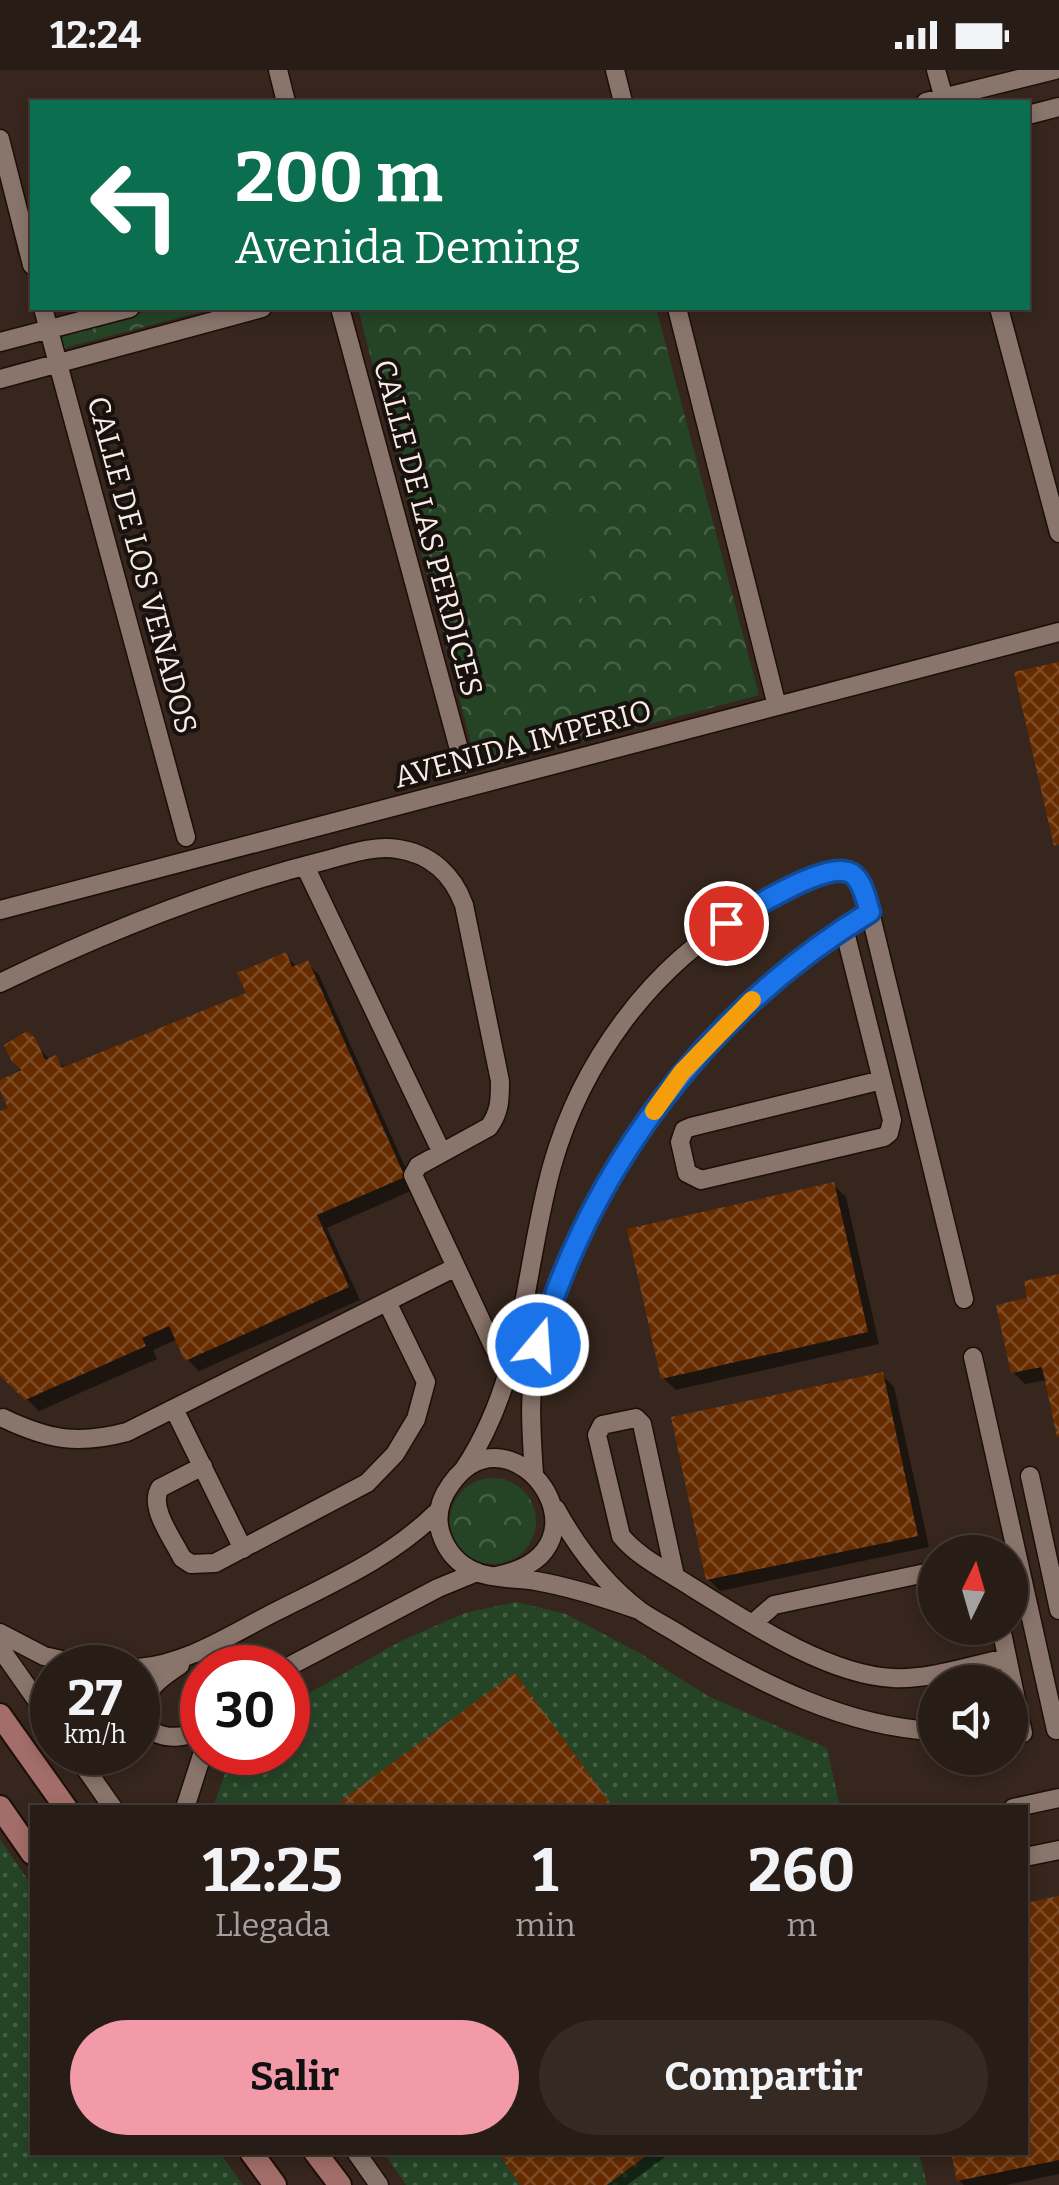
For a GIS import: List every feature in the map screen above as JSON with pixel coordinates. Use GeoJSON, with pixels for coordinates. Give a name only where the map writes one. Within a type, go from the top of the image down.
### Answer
{"type":"FeatureCollection","features":[{"type":"Feature","properties":{"kind":"main road"},"geometry":{"type":"LineString","coordinates":[[0,1714],[64,1805]]}},
{"type":"Feature","properties":{"kind":"main road"},"geometry":{"type":"LineString","coordinates":[[0,1807],[30,1850]]}},
{"type":"Feature","properties":{"kind":"main road"},"geometry":{"type":"LineString","coordinates":[[253,2155],[275,2185]]}},
{"type":"Feature","properties":{"kind":"main road"},"geometry":{"type":"LineString","coordinates":[[317,2155],[340,2185]]}},
{"type":"Feature","properties":{"kind":"street"},"geometry":{"type":"LineString","coordinates":[[278,70],[286,100]]}},
{"type":"Feature","properties":{"kind":"street"},"geometry":{"type":"LineString","coordinates":[[615,70],[623,100]]}},
{"type":"Feature","properties":{"kind":"street"},"geometry":{"type":"LineString","coordinates":[[936,70],[938,100]]}},
{"type":"Feature","properties":{"kind":"street"},"geometry":{"type":"LineString","coordinates":[[942,100],[1056,70]]}},
{"type":"Feature","properties":{"kind":"street"},"geometry":{"type":"LineString","coordinates":[[1030,114],[1059,107]]}},
{"type":"Feature","properties":{"kind":"street"},"geometry":{"type":"LineString","coordinates":[[0,139],[30,257]]}},
{"type":"Feature","properties":{"kind":"street","name":"CALLE DE LOS VENADOS"},"geometry":{"type":"LineString","coordinates":[[44,310],[186,837]]}},
{"type":"Feature","properties":{"kind":"street"},"geometry":{"type":"LineString","coordinates":[[0,342],[123,310]]}},
{"type":"Feature","properties":{"kind":"street"},"geometry":{"type":"LineString","coordinates":[[0,379],[255,310]]}},
{"type":"Feature","properties":{"kind":"street","name":"CALLE DE LAS PERDICES"},"geometry":{"type":"LineString","coordinates":[[341,310],[464,764]]}},
{"type":"Feature","properties":{"kind":"street"},"geometry":{"type":"LineString","coordinates":[[677,310],[778,706]]}},
{"type":"Feature","properties":{"kind":"street"},"geometry":{"type":"LineString","coordinates":[[1000,310],[1059,533]]}},
{"type":"Feature","properties":{"kind":"street","name":"AVENIDA IMPERIO"},"geometry":{"type":"LineString","coordinates":[[0,910],[1059,632]]}},
{"type":"Feature","properties":{"kind":"street"},"geometry":{"type":"LineString","coordinates":[[0,982],[154,916],[306,866],[369,850],[396,848],[441,868],[456,883],[464,904],[500,1080],[500,1102],[489,1127],[418,1166],[414,1175],[494,1348],[510,1370],[531,1388]]}},
{"type":"Feature","properties":{"kind":"street"},"geometry":{"type":"LineString","coordinates":[[306,866],[442,1153]]}},
{"type":"Feature","properties":{"kind":"street"},"geometry":{"type":"LineString","coordinates":[[918,1728],[868,1720],[822,1706],[706,1650],[639,1610],[561,1586],[477,1572],[460,1563],[447,1548],[439,1530],[438,1511],[444,1494],[492,1423],[510,1370],[552,1164],[576,1100],[618,1027],[669,968],[726,923],[820,876],[849,872],[858,878],[870,912],[964,1299]]}},
{"type":"Feature","properties":{"kind":"street"},"geometry":{"type":"LineString","coordinates":[[534,1474],[531,1388],[538,1345],[565,1266],[632,1142],[682,1072],[730,1020],[780,974],[870,912]]}},
{"type":"Feature","properties":{"kind":"street"},"geometry":{"type":"LineString","coordinates":[[844,928],[882,1080],[892,1120],[892,1128],[884,1137],[700,1180],[687,1173],[680,1142],[684,1130],[882,1080]]}},
{"type":"Feature","properties":{"kind":"street"},"geometry":{"type":"LineString","coordinates":[[4,1418],[62,1440],[96,1440],[127,1432],[454,1268]]}},
{"type":"Feature","properties":{"kind":"street"},"geometry":{"type":"LineString","coordinates":[[202,1466],[160,1488],[156,1495],[156,1505],[182,1558],[191,1564],[216,1563],[367,1482],[394,1454],[416,1419],[426,1382],[386,1302]]}},
{"type":"Feature","properties":{"kind":"street"},"geometry":{"type":"LineString","coordinates":[[973,1358],[1058,1730],[1028,1732]]}},
{"type":"Feature","properties":{"kind":"street"},"geometry":{"type":"LineString","coordinates":[[174,1410],[244,1549]]}},
{"type":"Feature","properties":{"kind":"street"},"geometry":{"type":"LineString","coordinates":[[674,1576],[642,1424],[636,1418],[602,1425],[597,1435],[621,1536],[630,1547],[674,1576],[752,1624],[801,1651],[888,1678],[1008,1658]]}},
{"type":"Feature","properties":{"kind":"street"},"geometry":{"type":"LineString","coordinates":[[464,1469],[481,1461],[500,1460],[518,1464],[534,1474],[546,1487],[588,1559],[639,1610]]}},
{"type":"Feature","properties":{"kind":"street"},"geometry":{"type":"LineString","coordinates":[[1030,1476],[1059,1610]]}},
{"type":"Feature","properties":{"kind":"street"},"geometry":{"type":"LineString","coordinates":[[496,1576],[517,1572],[535,1561],[548,1544],[554,1524],[553,1504]]}},
{"type":"Feature","properties":{"kind":"street"},"geometry":{"type":"LineString","coordinates":[[211,1645],[372,1562],[418,1531],[438,1511]]}},
{"type":"Feature","properties":{"kind":"street"},"geometry":{"type":"LineString","coordinates":[[310,1655],[438,1588],[477,1572]]}},
{"type":"Feature","properties":{"kind":"street"},"geometry":{"type":"LineString","coordinates":[[752,1624],[774,1605],[918,1575]]}},
{"type":"Feature","properties":{"kind":"street"},"geometry":{"type":"LineString","coordinates":[[0,1633],[30,1649]]}},
{"type":"Feature","properties":{"kind":"street"},"geometry":{"type":"LineString","coordinates":[[1005,1645],[1009,1665]]}},
{"type":"Feature","properties":{"kind":"street"},"geometry":{"type":"LineString","coordinates":[[0,1648],[30,1691]]}},
{"type":"Feature","properties":{"kind":"street"},"geometry":{"type":"LineString","coordinates":[[180,1664],[154,1685],[144,1708],[154,1733],[180,1739]]}},
{"type":"Feature","properties":{"kind":"street"},"geometry":{"type":"LineString","coordinates":[[90,1775],[112,1805]]}},
{"type":"Feature","properties":{"kind":"street"},"geometry":{"type":"LineString","coordinates":[[186,1805],[196,1775]]}},
{"type":"Feature","properties":{"kind":"street"},"geometry":{"type":"LineString","coordinates":[[1028,1805],[1059,1798]]}},
{"type":"Feature","properties":{"kind":"street"},"geometry":{"type":"LineString","coordinates":[[1028,1855],[1059,1850]]}},
{"type":"Feature","properties":{"kind":"street"},"geometry":{"type":"LineString","coordinates":[[358,2155],[379,2185]]}},
{"type":"Feature","properties":{"kind":"green space"},"geometry":{"type":"Polygon","coordinates":[[[151,310],[208,310],[64,348],[60,334],[151,310]]]}},
{"type":"Feature","properties":{"kind":"green space"},"geometry":{"type":"Polygon","coordinates":[[[359,310],[657,310],[759,695],[478,770],[359,310]]]}},
{"type":"Feature","properties":{"kind":"green space"},"geometry":{"type":"Polygon","coordinates":[[[580,511],[600,594],[557,604],[537,522],[580,511]]]}},
{"type":"Feature","properties":{"kind":"green space"},"geometry":{"type":"Polygon","coordinates":[[[493,1478],[510,1481],[524,1490],[533,1504],[533,1538],[524,1552],[510,1561],[493,1564],[476,1561],[462,1552],[453,1538],[450,1521],[453,1504],[462,1490],[476,1481],[493,1478]]]}},
{"type":"Feature","properties":{"kind":"green space"},"geometry":{"type":"Polygon","coordinates":[[[516,1602],[566,1614],[643,1655],[708,1696],[827,1748],[840,1805],[214,1805],[224,1775],[310,1775],[310,1693],[401,1641],[465,1613],[516,1602]]]}},
{"type":"Feature","properties":{"kind":"green space"},"geometry":{"type":"Polygon","coordinates":[[[0,1839],[30,1883],[30,2155],[221,2155],[243,2185],[0,2185],[0,1839]]]}},
{"type":"Feature","properties":{"kind":"green space"},"geometry":{"type":"Polygon","coordinates":[[[385,2155],[920,2155],[927,2185],[406,2185],[385,2155]]]}},
{"type":"Feature","properties":{"kind":"building"},"geometry":{"type":"Polygon","coordinates":[[[1059,662],[1059,844],[1054,846],[1014,672],[1059,662]]]}},
{"type":"Feature","properties":{"kind":"building"},"geometry":{"type":"Polygon","coordinates":[[[286,952],[292,967],[308,960],[405,1177],[317,1215],[349,1287],[185,1361],[169,1326],[142,1338],[146,1346],[25,1400],[0,1376],[0,1111],[8,1108],[0,1080],[22,1070],[11,1060],[4,1045],[27,1031],[36,1039],[45,1060],[56,1055],[62,1068],[246,993],[237,973],[286,952]]]}},
{"type":"Feature","properties":{"kind":"building"},"geometry":{"type":"Polygon","coordinates":[[[834,1182],[868,1332],[661,1379],[627,1229],[834,1182]]]}},
{"type":"Feature","properties":{"kind":"building"},"geometry":{"type":"Polygon","coordinates":[[[1059,1274],[1057,1437],[1042,1367],[1011,1373],[996,1305],[1027,1298],[1024,1281],[1059,1274]]]}},
{"type":"Feature","properties":{"kind":"building"},"geometry":{"type":"Polygon","coordinates":[[[883,1372],[918,1536],[706,1580],[671,1417],[883,1372]]]}},
{"type":"Feature","properties":{"kind":"building"},"geometry":{"type":"Polygon","coordinates":[[[515,1673],[612,1805],[335,1805],[515,1673]]]}},
{"type":"Feature","properties":{"kind":"building"},"geometry":{"type":"Polygon","coordinates":[[[1059,1896],[1059,2160],[957,2181],[952,2155],[1028,2155],[1028,1902],[1059,1896]]]}},
{"type":"Feature","properties":{"kind":"building"},"geometry":{"type":"Polygon","coordinates":[[[499,2155],[647,2155],[607,2185],[521,2185],[499,2155]]]}},
{"type":"Feature","properties":{"kind":"slow traffic"},"geometry":{"type":"LineString","coordinates":[[654,1111],[682,1072],[752,1000]]}},
{"type":"Feature","properties":{"kind":"route"},"geometry":{"type":"LineString","coordinates":[[538,1345],[584,1224],[632,1142],[682,1072],[780,974],[870,912],[858,878],[849,872],[835,871],[782,892],[726,923]]}}]}
